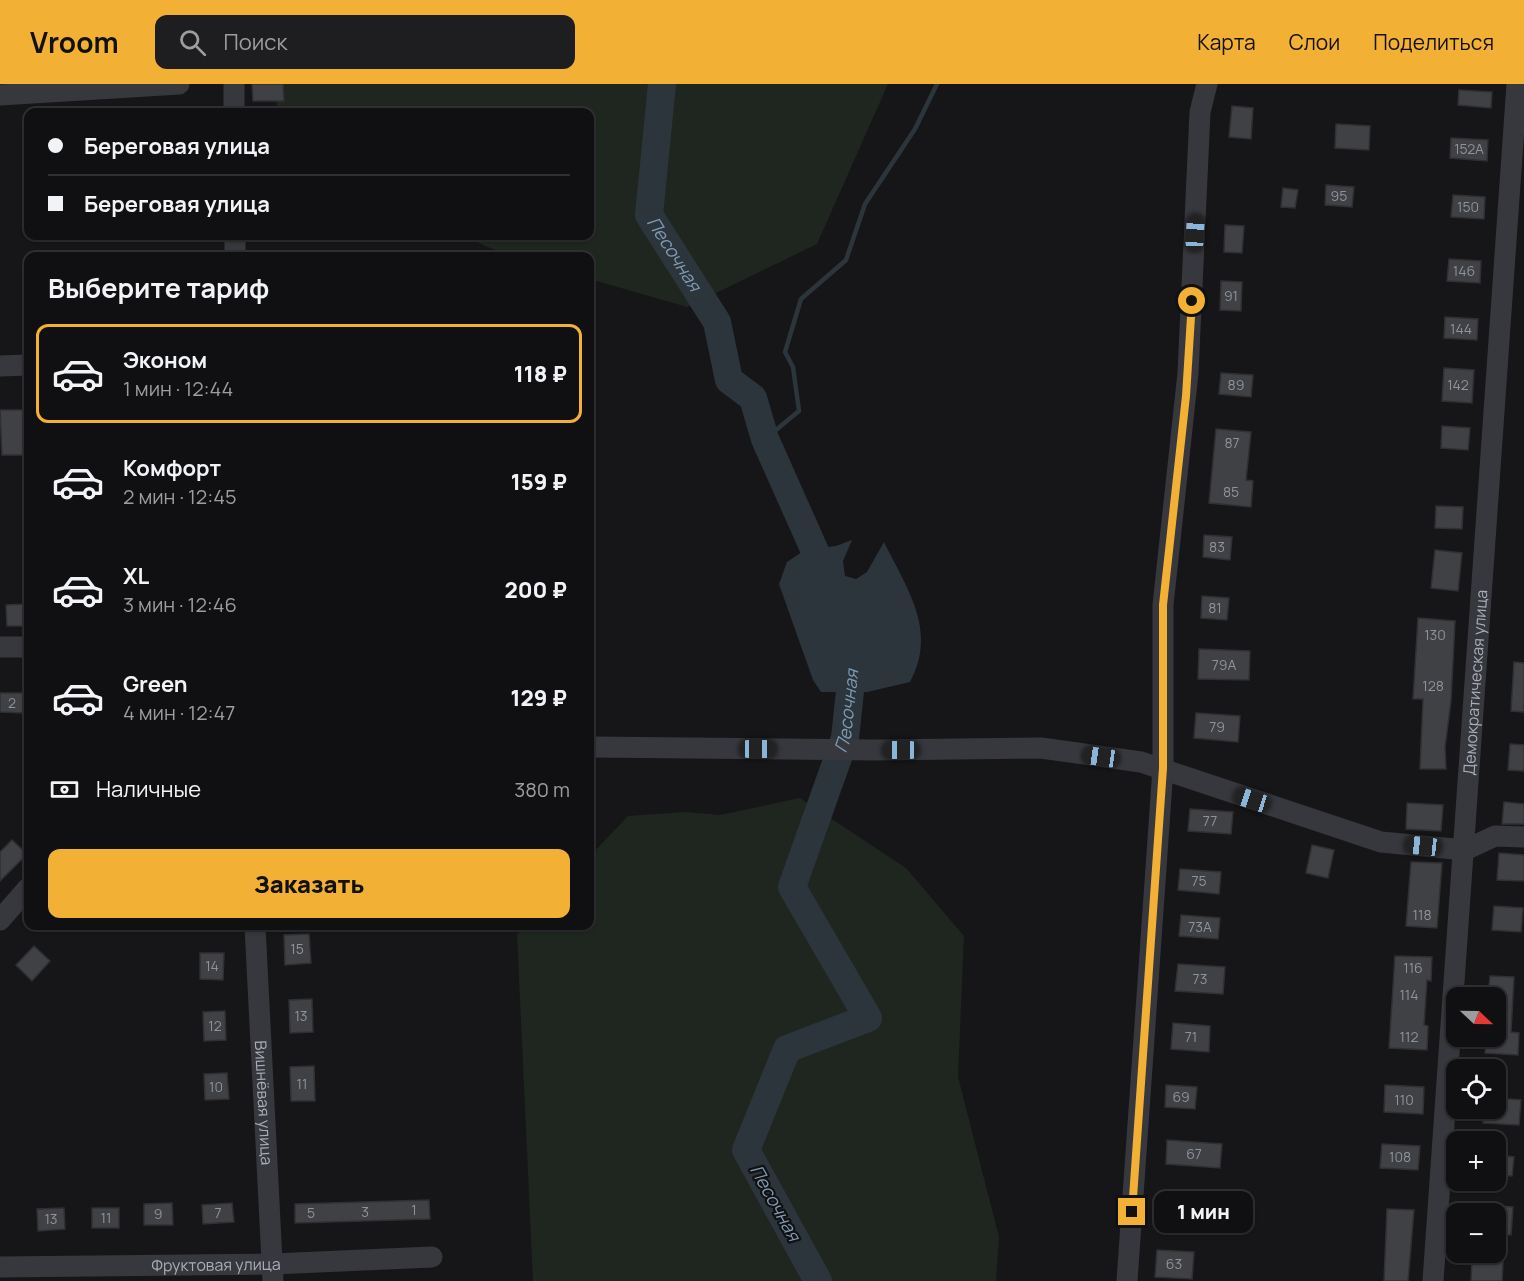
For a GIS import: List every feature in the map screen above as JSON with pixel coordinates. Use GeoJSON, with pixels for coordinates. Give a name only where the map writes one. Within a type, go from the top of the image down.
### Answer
{"type":"FeatureCollection","features":[{"type":"Feature","properties":{"kind":"street"},"geometry":{"type":"LineString","coordinates":[[0,95],[179,84]]}},
{"type":"Feature","properties":{"kind":"street"},"geometry":{"type":"LineString","coordinates":[[234,84],[234,108]]}},
{"type":"Feature","properties":{"kind":"street"},"geometry":{"type":"LineString","coordinates":[[1127,1281],[1163,768],[1163,605],[1188,373],[1200,112],[1207,84]]}},
{"type":"Feature","properties":{"kind":"street","name":"Демократическая улица"},"geometry":{"type":"LineString","coordinates":[[1433,1281],[1517,84]]}},
{"type":"Feature","properties":{"kind":"street"},"geometry":{"type":"LineString","coordinates":[[0,366],[24,365]]}},
{"type":"Feature","properties":{"kind":"street"},"geometry":{"type":"LineString","coordinates":[[0,647],[24,647]]}},
{"type":"Feature","properties":{"kind":"street"},"geometry":{"type":"LineString","coordinates":[[594,747],[865,750],[1041,748],[1141,762],[1163,768],[1209,786],[1381,842],[1465,850],[1495,836],[1524,837]]}},
{"type":"Feature","properties":{"kind":"street"},"geometry":{"type":"LineString","coordinates":[[0,920],[24,893]]}},
{"type":"Feature","properties":{"kind":"street","name":"Вишнёвая улица"},"geometry":{"type":"LineString","coordinates":[[255,930],[273,1273]]}},
{"type":"Feature","properties":{"kind":"street","name":"Фруктовая улица"},"geometry":{"type":"LineString","coordinates":[[0,1267],[273,1273],[432,1257]]}},
{"type":"Feature","properties":{"kind":"shaded area"},"geometry":{"type":"Polygon","coordinates":[[[269,84],[888,84],[817,244],[687,307],[594,280],[594,252],[504,252],[474,240],[594,240],[594,108],[278,108],[269,84]]]}},
{"type":"Feature","properties":{"kind":"shaded area"},"geometry":{"type":"Polygon","coordinates":[[[852,540],[843,561],[845,576],[856,579],[867,572],[884,542],[916,610],[921,645],[918,663],[910,682],[867,692],[821,692],[813,680],[779,584],[787,562],[805,550],[836,546],[852,540]]]}},
{"type":"Feature","properties":{"kind":"shaded area"},"geometry":{"type":"Polygon","coordinates":[[[800,798],[906,868],[964,936],[958,1077],[999,1237],[996,1281],[533,1281],[517,934],[522,930],[594,930],[594,852],[628,816],[685,812],[720,815],[800,798]]]}},
{"type":"Feature","properties":{"kind":"building"},"geometry":{"type":"Polygon","coordinates":[[[252,84],[283,84],[284,101],[253,101],[252,84]]]}},
{"type":"Feature","properties":{"kind":"building"},"geometry":{"type":"Polygon","coordinates":[[[1459,90],[1492,92],[1491,108],[1458,105],[1459,90]]]}},
{"type":"Feature","properties":{"kind":"building"},"geometry":{"type":"Polygon","coordinates":[[[1232,106],[1253,108],[1251,139],[1229,137],[1232,106]]]}},
{"type":"Feature","properties":{"kind":"building"},"geometry":{"type":"Polygon","coordinates":[[[1336,124],[1370,126],[1369,150],[1335,148],[1336,124]]]}},
{"type":"Feature","properties":{"kind":"building"},"geometry":{"type":"Polygon","coordinates":[[[1451,138],[1488,140],[1487,161],[1450,158],[1451,138]]]}},
{"type":"Feature","properties":{"kind":"building"},"geometry":{"type":"Polygon","coordinates":[[[1326,185],[1354,187],[1352,207],[1325,205],[1326,185]]]}},
{"type":"Feature","properties":{"kind":"building"},"geometry":{"type":"Polygon","coordinates":[[[1283,188],[1298,190],[1295,208],[1281,207],[1283,188]]]}},
{"type":"Feature","properties":{"kind":"building"},"geometry":{"type":"Polygon","coordinates":[[[1453,195],[1485,197],[1484,219],[1451,217],[1453,195]]]}},
{"type":"Feature","properties":{"kind":"building"},"geometry":{"type":"Polygon","coordinates":[[[1225,225],[1244,226],[1242,253],[1224,252],[1225,225]]]}},
{"type":"Feature","properties":{"kind":"building"},"geometry":{"type":"Polygon","coordinates":[[[1449,259],[1481,261],[1480,283],[1447,281],[1449,259]]]}},
{"type":"Feature","properties":{"kind":"building"},"geometry":{"type":"Polygon","coordinates":[[[1221,281],[1242,282],[1241,311],[1220,310],[1221,281]]]}},
{"type":"Feature","properties":{"kind":"building"},"geometry":{"type":"Polygon","coordinates":[[[1445,317],[1478,319],[1477,340],[1444,338],[1445,317]]]}},
{"type":"Feature","properties":{"kind":"building"},"geometry":{"type":"Polygon","coordinates":[[[1444,368],[1474,370],[1472,403],[1442,401],[1444,368]]]}},
{"type":"Feature","properties":{"kind":"building"},"geometry":{"type":"Polygon","coordinates":[[[1221,373],[1253,375],[1251,397],[1219,394],[1221,373]]]}},
{"type":"Feature","properties":{"kind":"building"},"geometry":{"type":"Polygon","coordinates":[[[0,410],[24,410],[24,455],[2,455],[0,410]]]}},
{"type":"Feature","properties":{"kind":"building"},"geometry":{"type":"Polygon","coordinates":[[[1442,426],[1470,428],[1468,450],[1441,448],[1442,426]]]}},
{"type":"Feature","properties":{"kind":"building"},"geometry":{"type":"Polygon","coordinates":[[[1216,429],[1251,432],[1246,480],[1253,481],[1251,507],[1209,503],[1216,429]]]}},
{"type":"Feature","properties":{"kind":"building"},"geometry":{"type":"Polygon","coordinates":[[[1436,506],[1463,507],[1462,529],[1435,528],[1436,506]]]}},
{"type":"Feature","properties":{"kind":"building"},"geometry":{"type":"Polygon","coordinates":[[[1204,535],[1232,537],[1230,560],[1203,557],[1204,535]]]}},
{"type":"Feature","properties":{"kind":"building"},"geometry":{"type":"Polygon","coordinates":[[[1435,550],[1462,553],[1458,591],[1431,588],[1435,550]]]}},
{"type":"Feature","properties":{"kind":"building"},"geometry":{"type":"Polygon","coordinates":[[[1202,596],[1229,598],[1227,620],[1201,618],[1202,596]]]}},
{"type":"Feature","properties":{"kind":"building"},"geometry":{"type":"Polygon","coordinates":[[[24,604],[24,626],[7,626],[6,605],[24,604]]]}},
{"type":"Feature","properties":{"kind":"building"},"geometry":{"type":"Polygon","coordinates":[[[1418,618],[1455,621],[1451,701],[1445,747],[1446,769],[1420,769],[1423,699],[1413,699],[1418,618]]]}},
{"type":"Feature","properties":{"kind":"building"},"geometry":{"type":"Polygon","coordinates":[[[1199,649],[1250,651],[1249,680],[1198,679],[1199,649]]]}},
{"type":"Feature","properties":{"kind":"building"},"geometry":{"type":"Polygon","coordinates":[[[1514,662],[1524,663],[1524,712],[1511,711],[1514,662]]]}},
{"type":"Feature","properties":{"kind":"building"},"geometry":{"type":"Polygon","coordinates":[[[0,693],[24,693],[24,713],[0,712],[0,693]]]}},
{"type":"Feature","properties":{"kind":"building"},"geometry":{"type":"Polygon","coordinates":[[[1196,713],[1240,716],[1238,742],[1194,738],[1196,713]]]}},
{"type":"Feature","properties":{"kind":"building"},"geometry":{"type":"Polygon","coordinates":[[[1510,744],[1524,745],[1524,771],[1508,770],[1510,744]]]}},
{"type":"Feature","properties":{"kind":"building"},"geometry":{"type":"Polygon","coordinates":[[[1504,802],[1524,804],[1524,824],[1502,824],[1504,802]]]}},
{"type":"Feature","properties":{"kind":"building"},"geometry":{"type":"Polygon","coordinates":[[[1407,803],[1443,805],[1441,831],[1406,829],[1407,803]]]}},
{"type":"Feature","properties":{"kind":"building"},"geometry":{"type":"Polygon","coordinates":[[[1190,809],[1233,812],[1231,834],[1188,831],[1190,809]]]}},
{"type":"Feature","properties":{"kind":"building"},"geometry":{"type":"Polygon","coordinates":[[[12,840],[24,851],[24,857],[0,881],[0,852],[12,840]]]}},
{"type":"Feature","properties":{"kind":"building"},"geometry":{"type":"Polygon","coordinates":[[[1312,845],[1334,850],[1328,878],[1306,873],[1312,845]]]}},
{"type":"Feature","properties":{"kind":"building"},"geometry":{"type":"Polygon","coordinates":[[[1499,853],[1524,855],[1524,881],[1497,880],[1499,853]]]}},
{"type":"Feature","properties":{"kind":"building"},"geometry":{"type":"Polygon","coordinates":[[[1411,862],[1442,863],[1437,928],[1406,926],[1411,862]]]}},
{"type":"Feature","properties":{"kind":"building"},"geometry":{"type":"Polygon","coordinates":[[[1180,869],[1221,872],[1219,894],[1178,890],[1180,869]]]}},
{"type":"Feature","properties":{"kind":"building"},"geometry":{"type":"Polygon","coordinates":[[[1494,906],[1523,908],[1521,932],[1492,930],[1494,906]]]}},
{"type":"Feature","properties":{"kind":"building"},"geometry":{"type":"Polygon","coordinates":[[[1181,915],[1220,918],[1218,939],[1179,936],[1181,915]]]}},
{"type":"Feature","properties":{"kind":"building"},"geometry":{"type":"Polygon","coordinates":[[[309,934],[311,963],[285,965],[284,935],[309,934]]]}},
{"type":"Feature","properties":{"kind":"building"},"geometry":{"type":"Polygon","coordinates":[[[34,946],[50,961],[32,981],[16,965],[34,946]]]}},
{"type":"Feature","properties":{"kind":"building"},"geometry":{"type":"Polygon","coordinates":[[[200,953],[224,953],[223,980],[200,979],[200,953]]]}},
{"type":"Feature","properties":{"kind":"building"},"geometry":{"type":"Polygon","coordinates":[[[1395,956],[1432,957],[1431,981],[1427,980],[1424,1025],[1428,1026],[1427,1050],[1389,1048],[1395,956]]]}},
{"type":"Feature","properties":{"kind":"building"},"geometry":{"type":"Polygon","coordinates":[[[1178,964],[1225,967],[1223,994],[1175,991],[1178,964]]]}},
{"type":"Feature","properties":{"kind":"building"},"geometry":{"type":"Polygon","coordinates":[[[1490,976],[1514,977],[1511,1032],[1519,1033],[1518,1055],[1485,1053],[1486,1047],[1506,1047],[1506,987],[1489,987],[1490,976]]]}},
{"type":"Feature","properties":{"kind":"building"},"geometry":{"type":"Polygon","coordinates":[[[312,999],[313,1032],[290,1033],[289,1000],[312,999]]]}},
{"type":"Feature","properties":{"kind":"building"},"geometry":{"type":"Polygon","coordinates":[[[225,1011],[226,1040],[204,1041],[203,1012],[225,1011]]]}},
{"type":"Feature","properties":{"kind":"building"},"geometry":{"type":"Polygon","coordinates":[[[1173,1023],[1210,1026],[1209,1052],[1171,1049],[1173,1023]]]}},
{"type":"Feature","properties":{"kind":"building"},"geometry":{"type":"Polygon","coordinates":[[[314,1066],[315,1101],[291,1101],[290,1067],[314,1066]]]}},
{"type":"Feature","properties":{"kind":"building"},"geometry":{"type":"Polygon","coordinates":[[[227,1073],[229,1099],[205,1100],[204,1074],[227,1073]]]}},
{"type":"Feature","properties":{"kind":"building"},"geometry":{"type":"Polygon","coordinates":[[[1166,1085],[1197,1087],[1195,1109],[1165,1107],[1166,1085]]]}},
{"type":"Feature","properties":{"kind":"building"},"geometry":{"type":"Polygon","coordinates":[[[1385,1085],[1424,1087],[1423,1114],[1384,1112],[1385,1085]]]}},
{"type":"Feature","properties":{"kind":"building"},"geometry":{"type":"Polygon","coordinates":[[[1506,1099],[1521,1100],[1519,1125],[1483,1123],[1483,1119],[1506,1119],[1506,1099]]]}},
{"type":"Feature","properties":{"kind":"building"},"geometry":{"type":"Polygon","coordinates":[[[1167,1140],[1222,1144],[1220,1168],[1166,1164],[1167,1140]]]}},
{"type":"Feature","properties":{"kind":"building"},"geometry":{"type":"Polygon","coordinates":[[[1382,1144],[1420,1146],[1418,1170],[1380,1168],[1382,1144]]]}},
{"type":"Feature","properties":{"kind":"building"},"geometry":{"type":"Polygon","coordinates":[[[1506,1156],[1514,1157],[1512,1176],[1506,1176],[1506,1156]]]}},
{"type":"Feature","properties":{"kind":"building"},"geometry":{"type":"Polygon","coordinates":[[[1164,1195],[1202,1198],[1200,1222],[1162,1219],[1164,1195]]]}},
{"type":"Feature","properties":{"kind":"building"},"geometry":{"type":"Polygon","coordinates":[[[429,1200],[430,1219],[295,1223],[295,1204],[429,1200]]]}},
{"type":"Feature","properties":{"kind":"building"},"geometry":{"type":"Polygon","coordinates":[[[172,1203],[173,1225],[144,1225],[144,1204],[172,1203]]]}},
{"type":"Feature","properties":{"kind":"building"},"geometry":{"type":"Polygon","coordinates":[[[232,1203],[234,1222],[203,1224],[202,1205],[232,1203]]]}},
{"type":"Feature","properties":{"kind":"building"},"geometry":{"type":"Polygon","coordinates":[[[1506,1207],[1513,1207],[1511,1235],[1506,1235],[1506,1207]]]}},
{"type":"Feature","properties":{"kind":"building"},"geometry":{"type":"Polygon","coordinates":[[[64,1208],[65,1229],[38,1231],[37,1209],[64,1208]]]}},
{"type":"Feature","properties":{"kind":"building"},"geometry":{"type":"Polygon","coordinates":[[[92,1208],[119,1208],[119,1228],[92,1228],[92,1208]]]}},
{"type":"Feature","properties":{"kind":"building"},"geometry":{"type":"Polygon","coordinates":[[[1387,1209],[1414,1210],[1408,1281],[1384,1281],[1387,1209]]]}},
{"type":"Feature","properties":{"kind":"building"},"geometry":{"type":"Polygon","coordinates":[[[1157,1250],[1194,1252],[1192,1279],[1155,1277],[1157,1250]]]}},
{"type":"Feature","properties":{"kind":"building"},"geometry":{"type":"Polygon","coordinates":[[[1472,1263],[1503,1263],[1502,1281],[1471,1281],[1472,1263]]]}},
{"type":"Feature","properties":{"kind":"waterway","name":"Песочная"},"geometry":{"type":"LineString","coordinates":[[662,84],[649,215],[717,322],[729,380],[753,398],[765,439],[830,585]]}},
{"type":"Feature","properties":{"kind":"waterway"},"geometry":{"type":"LineString","coordinates":[[765,439],[799,411],[793,367],[785,352],[801,299],[846,260],[865,204],[915,129],[937,84]]}},
{"type":"Feature","properties":{"kind":"waterway","name":"Песочная"},"geometry":{"type":"LineString","coordinates":[[818,1281],[746,1150],[787,1049],[868,1018],[792,887],[845,738],[854,654]]}},
{"type":"Feature","properties":{"kind":"route"},"geometry":{"type":"LineString","coordinates":[[1132,1212],[1163,768],[1161,731],[1163,605],[1178,489],[1192,301]]}}]}
